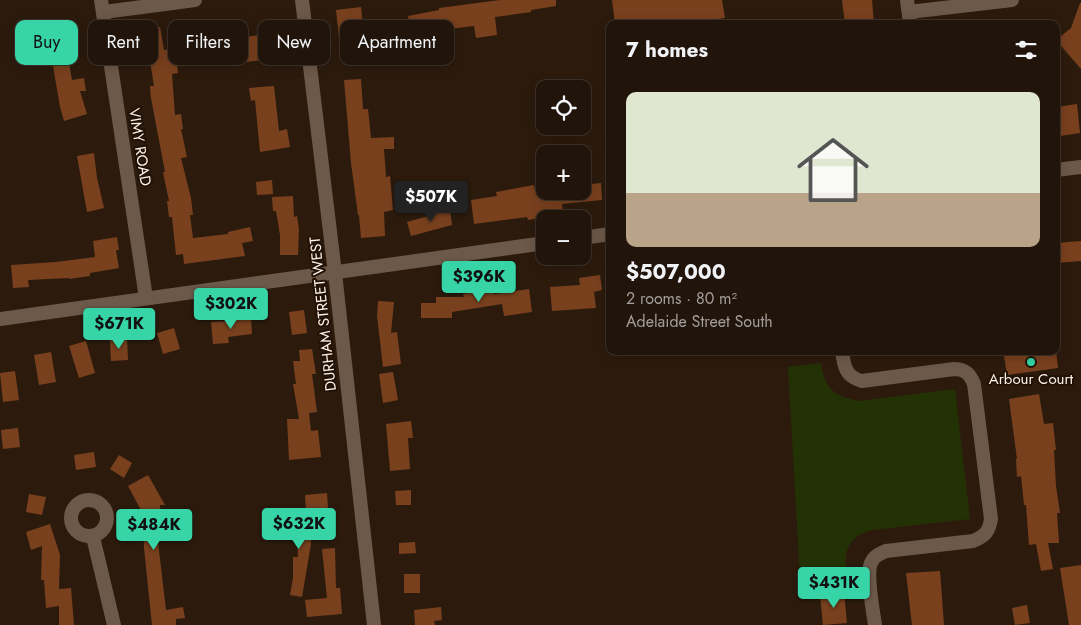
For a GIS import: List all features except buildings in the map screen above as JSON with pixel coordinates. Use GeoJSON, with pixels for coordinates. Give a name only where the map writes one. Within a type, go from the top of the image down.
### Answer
{"type":"FeatureCollection","features":[{"type":"Feature","properties":{"kind":"street"},"geometry":{"type":"LineString","coordinates":[[103,6],[195,0]]}},
{"type":"Feature","properties":{"kind":"street","name":"DURHAM STREET WEST"},"geometry":{"type":"LineString","coordinates":[[302,0],[335,273],[374,625]]}},
{"type":"Feature","properties":{"kind":"street"},"geometry":{"type":"LineString","coordinates":[[909,12],[1012,0]]}},
{"type":"Feature","properties":{"kind":"street","name":"VIMY ROAD"},"geometry":{"type":"LineString","coordinates":[[103,6],[146,298]]}},
{"type":"Feature","properties":{"kind":"street"},"geometry":{"type":"LineString","coordinates":[[1060,170],[1081,167]]}},
{"type":"Feature","properties":{"kind":"street"},"geometry":{"type":"LineString","coordinates":[[591,237],[606,235]]}},
{"type":"Feature","properties":{"kind":"street"},"geometry":{"type":"LineString","coordinates":[[0,319],[536,244]]}},
{"type":"Feature","properties":{"kind":"street"},"geometry":{"type":"LineString","coordinates":[[842,355],[844,368],[848,374],[862,381],[954,369],[966,372],[974,384],[991,520],[989,530],[982,537],[973,540],[886,551],[876,554],[871,562],[869,572],[875,625]]}},
{"type":"Feature","properties":{"kind":"street"},"geometry":{"type":"LineString","coordinates":[[93,536],[114,625]]}},
{"type":"Feature","properties":{"kind":"green space"},"geometry":{"type":"Polygon","coordinates":[[[821,363],[825,379],[832,390],[843,397],[859,401],[955,389],[970,519],[872,530],[861,534],[854,539],[846,553],[848,590],[801,594],[788,367],[821,363]]]}},
{"type":"Feature","properties":{"kind":"place","name":"Arbour Court"},"geometry":{"type":"Point","coordinates":[1031,362]}}]}
